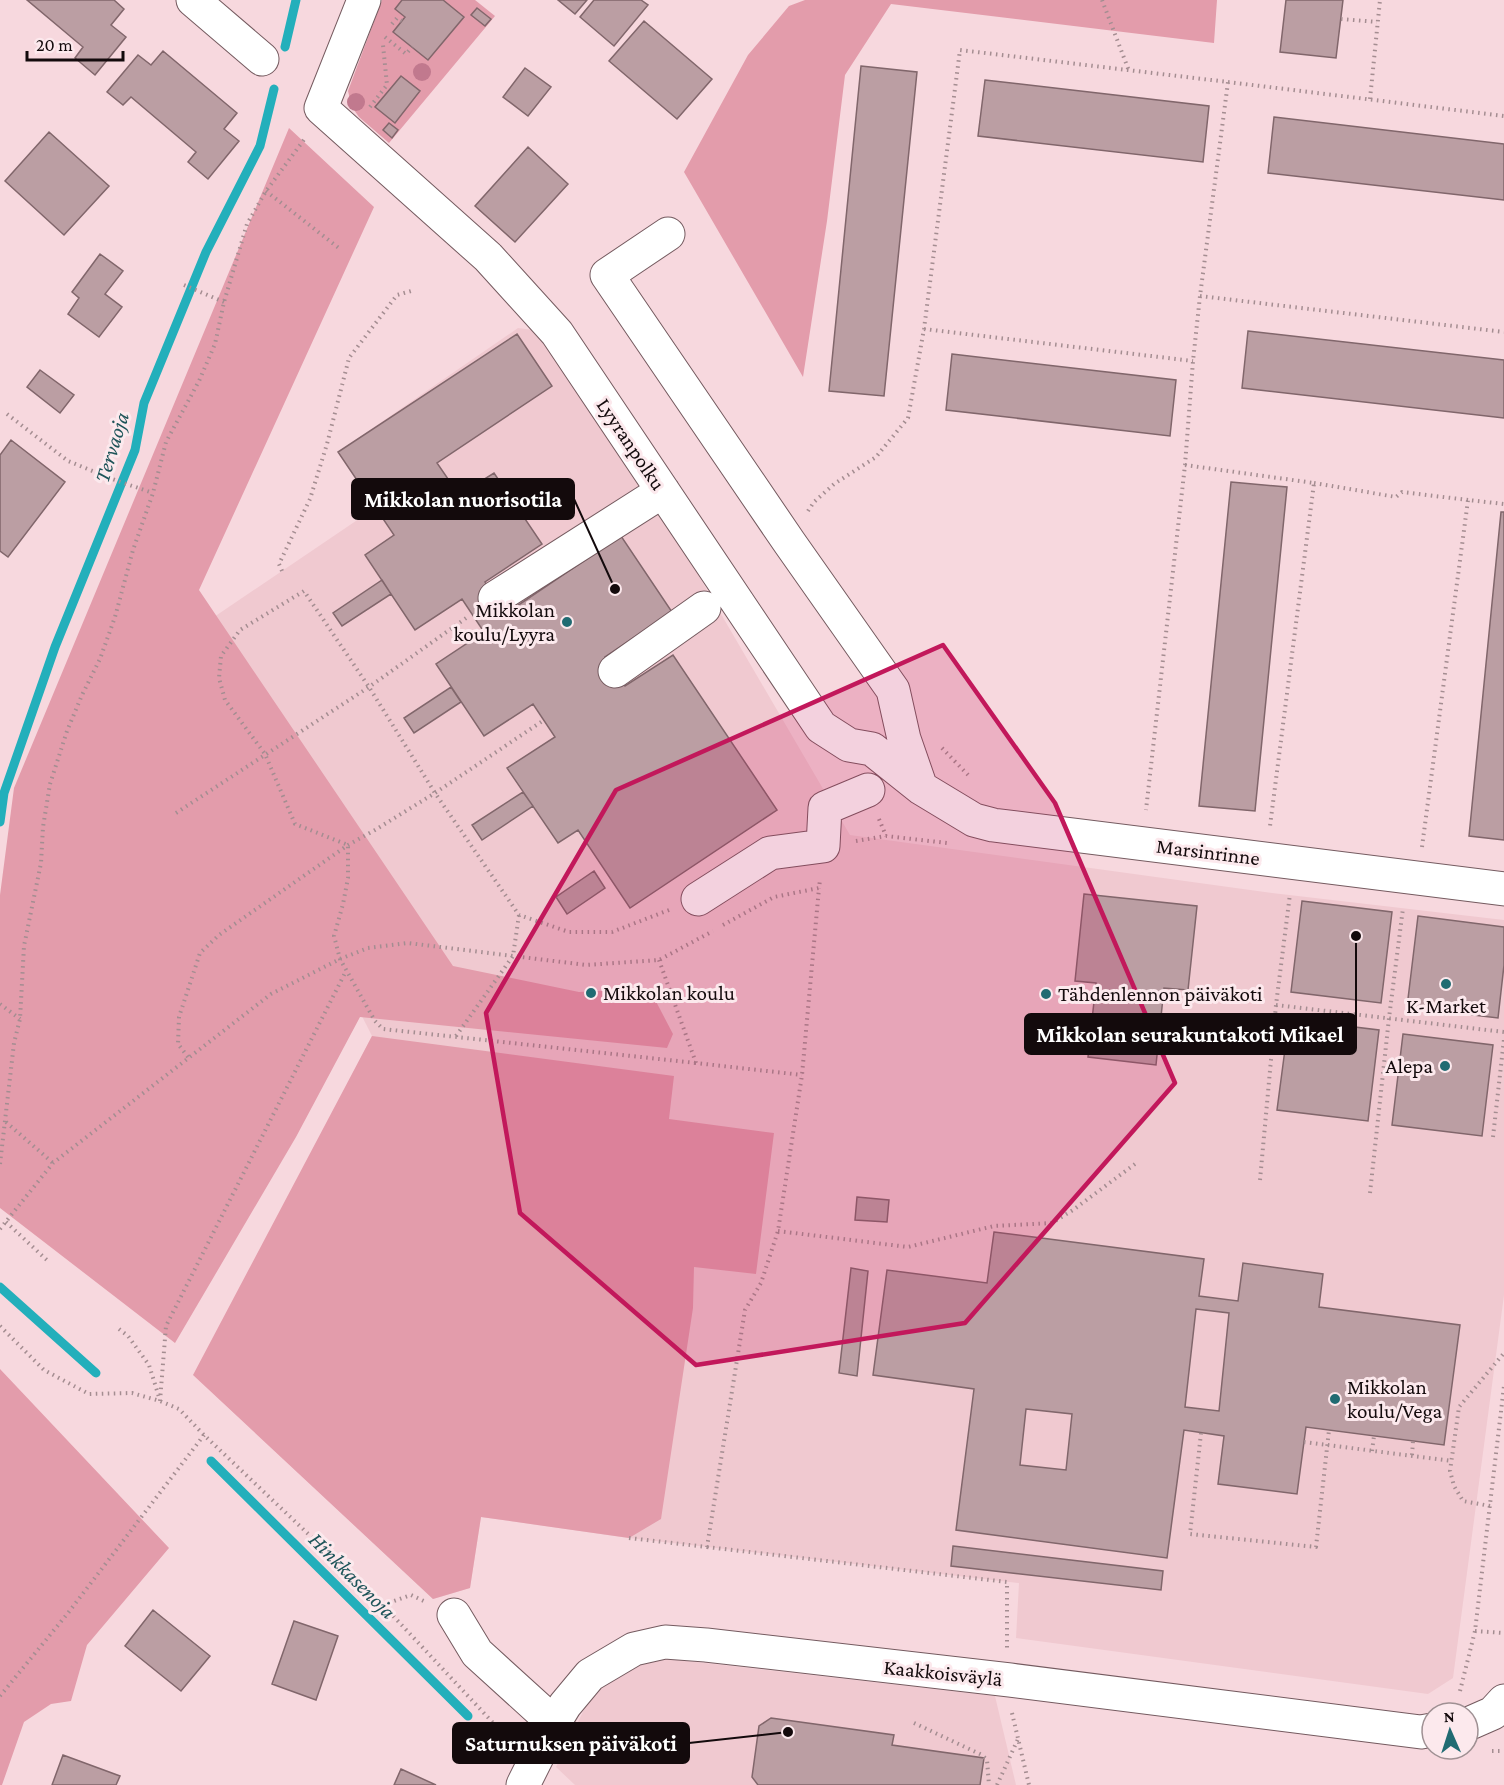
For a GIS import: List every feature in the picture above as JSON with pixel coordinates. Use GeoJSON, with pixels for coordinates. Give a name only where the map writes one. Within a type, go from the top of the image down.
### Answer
{"type":"FeatureCollection","features":[{"type":"Feature","properties":{"kind":"street"},"geometry":{"type":"LineString","coordinates":[[193,0],[262,59]]}},
{"type":"Feature","properties":{"kind":"street"},"geometry":{"type":"LineString","coordinates":[[321,108],[364,0]]}},
{"type":"Feature","properties":{"kind":"street","name":"Lyyranpolku"},"geometry":{"type":"LineString","coordinates":[[321,108],[488,257],[557,333],[821,727],[849,745],[872,749],[921,788]]}},
{"type":"Feature","properties":{"kind":"street"},"geometry":{"type":"LineString","coordinates":[[668,234],[607,275],[893,690],[904,739],[921,788]]}},
{"type":"Feature","properties":{"kind":"street"},"geometry":{"type":"LineString","coordinates":[[484,606],[663,491]]}},
{"type":"Feature","properties":{"kind":"street"},"geometry":{"type":"LineString","coordinates":[[615,671],[704,608]]}},
{"type":"Feature","properties":{"kind":"street","name":"Marsinrinne"},"geometry":{"type":"LineString","coordinates":[[921,788],[974,820],[993,825],[1504,889]]}},
{"type":"Feature","properties":{"kind":"street"},"geometry":{"type":"LineString","coordinates":[[698,899],[770,853],[823,846],[825,808],[868,790]]}},
{"type":"Feature","properties":{"kind":"street"},"geometry":{"type":"LineString","coordinates":[[454,1615],[477,1653],[554,1723]]}},
{"type":"Feature","properties":{"kind":"street","name":"Kaakkoisväylä"},"geometry":{"type":"LineString","coordinates":[[523,1785],[554,1723],[565,1705],[590,1675],[634,1649],[665,1642],[1012,1669],[1420,1732]]}},
{"type":"Feature","properties":{"kind":"street"},"geometry":{"type":"LineString","coordinates":[[1480,1713],[1493,1713],[1504,1701]]}},
{"type":"Feature","properties":{"kind":"path"},"geometry":{"type":"LineString","coordinates":[[1102,0],[1129,71]]}},
{"type":"Feature","properties":{"kind":"path"},"geometry":{"type":"LineString","coordinates":[[1370,99],[1380,0]]}},
{"type":"Feature","properties":{"kind":"path"},"geometry":{"type":"LineString","coordinates":[[390,26],[398,18],[402,21]]}},
{"type":"Feature","properties":{"kind":"path"},"geometry":{"type":"LineString","coordinates":[[1341,19],[1377,22]]}},
{"type":"Feature","properties":{"kind":"path"},"geometry":{"type":"LineString","coordinates":[[350,134],[387,85],[382,34],[406,54],[412,47]]}},
{"type":"Feature","properties":{"kind":"path"},"geometry":{"type":"LineString","coordinates":[[789,542],[814,502],[834,484],[876,458],[908,418],[924,329],[960,50],[1504,116]]}},
{"type":"Feature","properties":{"kind":"path"},"geometry":{"type":"LineString","coordinates":[[1146,816],[1185,465],[1200,296],[1228,82]]}},
{"type":"Feature","properties":{"kind":"path"},"geometry":{"type":"LineString","coordinates":[[0,1164],[14,1043],[20,1019],[24,946],[40,863],[50,784],[67,731],[100,659],[153,493],[166,442],[199,381],[215,344],[224,302],[247,224],[266,192],[309,133],[321,108]]}},
{"type":"Feature","properties":{"kind":"path"},"geometry":{"type":"LineString","coordinates":[[266,192],[340,249]]}},
{"type":"Feature","properties":{"kind":"path"},"geometry":{"type":"LineString","coordinates":[[184,285],[224,302]]}},
{"type":"Feature","properties":{"kind":"path"},"geometry":{"type":"LineString","coordinates":[[282,572],[279,564],[310,499],[349,358],[397,295],[411,291]]}},
{"type":"Feature","properties":{"kind":"path"},"geometry":{"type":"LineString","coordinates":[[1200,296],[1504,332]]}},
{"type":"Feature","properties":{"kind":"path"},"geometry":{"type":"LineString","coordinates":[[924,329],[1193,361]]}},
{"type":"Feature","properties":{"kind":"path"},"geometry":{"type":"LineString","coordinates":[[7,414],[68,461],[153,493]]}},
{"type":"Feature","properties":{"kind":"path"},"geometry":{"type":"LineString","coordinates":[[1185,465],[1396,497],[1401,492],[1504,504]]}},
{"type":"Feature","properties":{"kind":"path"},"geometry":{"type":"LineString","coordinates":[[1269,833],[1314,483]]}},
{"type":"Feature","properties":{"kind":"path"},"geometry":{"type":"LineString","coordinates":[[1421,851],[1468,500]]}},
{"type":"Feature","properties":{"kind":"path"},"geometry":{"type":"LineString","coordinates":[[348,845],[295,824],[266,754],[225,700],[219,678],[221,656],[240,630],[304,591],[369,687],[435,793],[519,915],[569,932],[612,932],[698,899]]}},
{"type":"Feature","properties":{"kind":"path"},"geometry":{"type":"LineString","coordinates":[[176,813],[369,687],[484,606]]}},
{"type":"Feature","properties":{"kind":"path"},"geometry":{"type":"LineString","coordinates":[[188,1057],[178,1044],[179,1017],[200,953],[219,934],[348,845],[435,793],[544,720]]}},
{"type":"Feature","properties":{"kind":"path"},"geometry":{"type":"LineString","coordinates":[[707,1547],[745,1310],[761,1283],[778,1231],[802,1075],[823,846],[886,836]]}},
{"type":"Feature","properties":{"kind":"path"},"geometry":{"type":"LineString","coordinates":[[348,845],[348,878],[344,904],[334,936],[340,959],[375,1021],[383,1029],[802,1075]]}},
{"type":"Feature","properties":{"kind":"path"},"geometry":{"type":"LineString","coordinates":[[1260,1180],[1276,1005],[1291,887]]}},
{"type":"Feature","properties":{"kind":"path"},"geometry":{"type":"LineString","coordinates":[[0,1229],[53,1163],[271,994],[340,959],[368,948],[408,944],[586,965],[659,960],[774,897],[819,888]]}},
{"type":"Feature","properties":{"kind":"path"},"geometry":{"type":"LineString","coordinates":[[1370,1193],[1404,902]]}},
{"type":"Feature","properties":{"kind":"path"},"geometry":{"type":"LineString","coordinates":[[455,1036],[513,956],[519,915]]}},
{"type":"Feature","properties":{"kind":"path"},"geometry":{"type":"LineString","coordinates":[[659,960],[696,1063]]}},
{"type":"Feature","properties":{"kind":"path"},"geometry":{"type":"LineString","coordinates":[[160,1401],[166,1326],[347,970]]}},
{"type":"Feature","properties":{"kind":"path"},"geometry":{"type":"LineString","coordinates":[[0,1004],[20,1019]]}},
{"type":"Feature","properties":{"kind":"path"},"geometry":{"type":"LineString","coordinates":[[1276,1005],[1504,1032]]}},
{"type":"Feature","properties":{"kind":"path"},"geometry":{"type":"LineString","coordinates":[[1493,1137],[1504,1039]]}},
{"type":"Feature","properties":{"kind":"path"},"geometry":{"type":"LineString","coordinates":[[6,1122],[53,1163]]}},
{"type":"Feature","properties":{"kind":"path"},"geometry":{"type":"LineString","coordinates":[[778,1231],[908,1247],[994,1226],[1052,1223],[1135,1164]]}},
{"type":"Feature","properties":{"kind":"path"},"geometry":{"type":"LineString","coordinates":[[6,1222],[49,1262]]}},
{"type":"Feature","properties":{"kind":"path"},"geometry":{"type":"LineString","coordinates":[[0,1326],[44,1370],[89,1394],[132,1393],[179,1409],[383,1605],[513,1745]]}},
{"type":"Feature","properties":{"kind":"path"},"geometry":{"type":"LineString","coordinates":[[119,1329],[128,1336],[149,1365],[160,1401]]}},
{"type":"Feature","properties":{"kind":"path"},"geometry":{"type":"LineString","coordinates":[[1490,1506],[1463,1501],[1454,1486],[1450,1471],[1458,1407],[1504,1353]]}},
{"type":"Feature","properties":{"kind":"path"},"geometry":{"type":"LineString","coordinates":[[1465,1701],[1504,1386]]}},
{"type":"Feature","properties":{"kind":"path"},"geometry":{"type":"LineString","coordinates":[[1201,1433],[1190,1534],[1316,1547],[1329,1430]]}},
{"type":"Feature","properties":{"kind":"path"},"geometry":{"type":"LineString","coordinates":[[0,1696],[68,1613],[204,1435]]}},
{"type":"Feature","properties":{"kind":"path"},"geometry":{"type":"LineString","coordinates":[[1372,1451],[1374,1436]]}},
{"type":"Feature","properties":{"kind":"path"},"geometry":{"type":"LineString","coordinates":[[1412,1456],[1413,1441]]}},
{"type":"Feature","properties":{"kind":"path"},"geometry":{"type":"LineString","coordinates":[[1304,1442],[1452,1461]]}},
{"type":"Feature","properties":{"kind":"path"},"geometry":{"type":"LineString","coordinates":[[629,1538],[1007,1582],[1006,1646],[1012,1669],[1009,1700],[1029,1785]]}},
{"type":"Feature","properties":{"kind":"path"},"geometry":{"type":"LineString","coordinates":[[383,1605],[411,1595],[454,1615]]}},
{"type":"Feature","properties":{"kind":"path"},"geometry":{"type":"LineString","coordinates":[[1475,1631],[1504,1633]]}},
{"type":"Feature","properties":{"kind":"path"},"geometry":{"type":"LineString","coordinates":[[914,1723],[982,1755],[987,1760],[989,1785]]}},
{"type":"Feature","properties":{"kind":"path"},"geometry":{"type":"LineString","coordinates":[[997,1785],[1018,1738]]}},
{"type":"Feature","properties":{"kind":"highlighted area"},"geometry":{"type":"Polygon","coordinates":[[[943,645],[1055,803],[1175,1083],[965,1323],[696,1365],[520,1213],[486,1013],[616,790],[943,645]]]}},
{"type":"Feature","properties":{"kind":"shaded area"},"geometry":{"type":"Polygon","coordinates":[[[382,0],[475,0],[495,16],[389,143],[359,117],[352,107],[348,91],[382,0]]]}},
{"type":"Feature","properties":{"kind":"shaded area"},"geometry":{"type":"Polygon","coordinates":[[[805,0],[1217,0],[1214,43],[891,4],[845,75],[827,221],[803,377],[684,172],[748,55],[789,6],[805,0]]]}},
{"type":"Feature","properties":{"kind":"shaded area"},"geometry":{"type":"Polygon","coordinates":[[[289,128],[374,207],[199,590],[453,966],[579,992],[649,988],[673,1034],[667,1048],[360,1017],[296,1137],[175,1343],[0,1208],[0,895],[14,788],[289,128]]]}},
{"type":"Feature","properties":{"kind":"shaded area","name":"Mikkolan koulu"},"geometry":{"type":"Polygon","coordinates":[[[518,328],[557,333],[850,835],[1272,893],[1504,920],[1504,1295],[1453,1678],[1428,1694],[1016,1638],[1019,1583],[629,1538],[481,1517],[470,1588],[433,1599],[197,1378],[372,1036],[321,935],[127,676],[375,508],[338,452],[518,328]]]}},
{"type":"Feature","properties":{"kind":"shaded area"},"geometry":{"type":"Polygon","coordinates":[[[372,1036],[674,1076],[669,1119],[774,1133],[756,1274],[694,1267],[693,1308],[661,1519],[629,1538],[481,1517],[470,1588],[433,1599],[193,1375],[372,1036]]]}},
{"type":"Feature","properties":{"kind":"shaded area"},"geometry":{"type":"Polygon","coordinates":[[[0,1369],[169,1548],[87,1645],[71,1701],[51,1704],[24,1722],[2,1785],[0,1785],[0,1369]]]}},
{"type":"Feature","properties":{"kind":"shaded area"},"geometry":{"type":"Polygon","coordinates":[[[660,1658],[995,1696],[1016,1785],[575,1785],[556,1767],[596,1685],[627,1667],[660,1658]]]}},
{"type":"Feature","properties":{"kind":"building"},"geometry":{"type":"Polygon","coordinates":[[[27,0],[114,0],[124,9],[111,25],[126,37],[95,75],[75,58],[83,47],[27,0]]]}},
{"type":"Feature","properties":{"kind":"building"},"geometry":{"type":"Polygon","coordinates":[[[402,0],[443,0],[464,17],[428,60],[393,32],[405,17],[395,9],[402,0]]]}},
{"type":"Feature","properties":{"kind":"building"},"geometry":{"type":"Polygon","coordinates":[[[558,0],[587,0],[575,14],[558,0]]]}},
{"type":"Feature","properties":{"kind":"building"},"geometry":{"type":"Polygon","coordinates":[[[594,0],[641,0],[648,5],[614,46],[580,17],[594,0]]]}},
{"type":"Feature","properties":{"kind":"building"},"geometry":{"type":"Polygon","coordinates":[[[1286,0],[1343,0],[1336,58],[1280,52],[1286,0]]]}},
{"type":"Feature","properties":{"kind":"building"},"geometry":{"type":"Polygon","coordinates":[[[477,8],[491,19],[485,26],[471,15],[477,8]]]}},
{"type":"Feature","properties":{"kind":"building"},"geometry":{"type":"Polygon","coordinates":[[[644,21],[712,79],[677,119],[609,61],[644,21]]]}},
{"type":"Feature","properties":{"kind":"building"},"geometry":{"type":"Polygon","coordinates":[[[163,51],[237,113],[224,129],[239,141],[208,179],[188,162],[196,152],[131,97],[123,105],[107,92],[138,55],[151,65],[163,51]]]}},
{"type":"Feature","properties":{"kind":"building"},"geometry":{"type":"Polygon","coordinates":[[[861,66],[917,72],[884,396],[829,391],[861,66]]]}},
{"type":"Feature","properties":{"kind":"building"},"geometry":{"type":"Polygon","coordinates":[[[525,68],[551,87],[528,116],[503,97],[525,68]]]}},
{"type":"Feature","properties":{"kind":"building"},"geometry":{"type":"Polygon","coordinates":[[[401,76],[420,91],[395,123],[375,107],[401,76]]]}},
{"type":"Feature","properties":{"kind":"building"},"geometry":{"type":"Polygon","coordinates":[[[985,80],[1209,106],[1203,162],[978,136],[985,80]]]}},
{"type":"Feature","properties":{"kind":"building"},"geometry":{"type":"Polygon","coordinates":[[[1274,117],[1504,144],[1504,200],[1268,173],[1274,117]]]}},
{"type":"Feature","properties":{"kind":"building"},"geometry":{"type":"Polygon","coordinates":[[[389,123],[398,130],[392,138],[383,130],[389,123]]]}},
{"type":"Feature","properties":{"kind":"building"},"geometry":{"type":"Polygon","coordinates":[[[49,132],[109,186],[64,235],[5,181],[49,132]]]}},
{"type":"Feature","properties":{"kind":"building"},"geometry":{"type":"Polygon","coordinates":[[[528,147],[568,184],[515,242],[475,206],[528,147]]]}},
{"type":"Feature","properties":{"kind":"building"},"geometry":{"type":"Polygon","coordinates":[[[100,254],[123,271],[105,294],[122,307],[99,337],[68,314],[79,298],[72,292],[100,254]]]}},
{"type":"Feature","properties":{"kind":"building"},"geometry":{"type":"Polygon","coordinates":[[[1248,331],[1504,360],[1504,418],[1242,388],[1248,331]]]}},
{"type":"Feature","properties":{"kind":"building","name":"Mikkolan koulu/Lyyra"},"geometry":{"type":"Polygon","coordinates":[[[517,334],[552,386],[437,463],[459,495],[494,473],[542,544],[485,582],[505,614],[621,536],[672,612],[605,657],[625,686],[673,655],[777,810],[630,908],[578,830],[558,843],[507,768],[555,737],[533,704],[484,736],[436,664],[484,632],[462,599],[415,630],[365,555],[394,535],[338,452],[517,334]]]}},
{"type":"Feature","properties":{"kind":"building"},"geometry":{"type":"Polygon","coordinates":[[[952,354],[1176,380],[1170,436],[946,410],[952,354]]]}},
{"type":"Feature","properties":{"kind":"building"},"geometry":{"type":"Polygon","coordinates":[[[40,370],[74,395],[60,413],[27,387],[40,370]]]}},
{"type":"Feature","properties":{"kind":"building"},"geometry":{"type":"Polygon","coordinates":[[[11,440],[65,482],[8,557],[0,551],[0,455],[11,440]]]}},
{"type":"Feature","properties":{"kind":"building"},"geometry":{"type":"Polygon","coordinates":[[[1231,482],[1287,487],[1255,811],[1199,806],[1231,482]]]}},
{"type":"Feature","properties":{"kind":"building"},"geometry":{"type":"Polygon","coordinates":[[[1501,512],[1504,512],[1504,840],[1469,836],[1501,512]]]}},
{"type":"Feature","properties":{"kind":"building"},"geometry":{"type":"Polygon","coordinates":[[[382,580],[391,594],[342,626],[333,613],[382,580]]]}},
{"type":"Feature","properties":{"kind":"building"},"geometry":{"type":"Polygon","coordinates":[[[451,687],[461,702],[414,733],[404,718],[451,687]]]}},
{"type":"Feature","properties":{"kind":"building"},"geometry":{"type":"Polygon","coordinates":[[[523,792],[533,806],[482,840],[472,825],[523,792]]]}},
{"type":"Feature","properties":{"kind":"building"},"geometry":{"type":"Polygon","coordinates":[[[594,871],[605,888],[567,914],[556,897],[594,871]]]}},
{"type":"Feature","properties":{"kind":"building"},"geometry":{"type":"Polygon","coordinates":[[[1084,894],[1197,906],[1188,990],[1164,988],[1156,1065],[1088,1057],[1096,983],[1075,981],[1084,894]]]}},
{"type":"Feature","properties":{"kind":"building"},"geometry":{"type":"Polygon","coordinates":[[[1302,901],[1392,912],[1381,1003],[1291,992],[1302,901]]]}},
{"type":"Feature","properties":{"kind":"building"},"geometry":{"type":"Polygon","coordinates":[[[1418,916],[1504,927],[1504,965],[1498,1018],[1407,1007],[1418,916]]]}},
{"type":"Feature","properties":{"kind":"building"},"geometry":{"type":"Polygon","coordinates":[[[1289,1019],[1379,1030],[1368,1121],[1277,1110],[1289,1019]]]}},
{"type":"Feature","properties":{"kind":"building"},"geometry":{"type":"Polygon","coordinates":[[[1403,1034],[1493,1045],[1482,1136],[1392,1125],[1403,1034]]]}},
{"type":"Feature","properties":{"kind":"building"},"geometry":{"type":"Polygon","coordinates":[[[857,1197],[889,1200],[887,1222],[855,1220],[857,1197]]]}},
{"type":"Feature","properties":{"kind":"building","name":"Mikkolan koulu/Vega"},"geometry":{"type":"Polygon","coordinates":[[[994,1232],[1204,1259],[1199,1296],[1238,1301],[1243,1263],[1323,1274],[1319,1307],[1460,1325],[1444,1445],[1306,1427],[1297,1494],[1218,1484],[1224,1436],[1184,1430],[1167,1558],[956,1530],[974,1389],[873,1375],[887,1270],[987,1283],[994,1232]],[[1196,1309],[1185,1407],[1219,1411],[1229,1313],[1196,1309]],[[1026,1409],[1020,1465],[1066,1470],[1072,1414],[1026,1409]]]}},
{"type":"Feature","properties":{"kind":"building"},"geometry":{"type":"Polygon","coordinates":[[[851,1268],[868,1271],[857,1376],[839,1373],[851,1268]]]}},
{"type":"Feature","properties":{"kind":"building"},"geometry":{"type":"Polygon","coordinates":[[[953,1546],[1163,1571],[1161,1590],[951,1566],[953,1546]]]}},
{"type":"Feature","properties":{"kind":"building"},"geometry":{"type":"Polygon","coordinates":[[[153,1610],[210,1656],[181,1691],[125,1646],[153,1610]]]}},
{"type":"Feature","properties":{"kind":"building"},"geometry":{"type":"Polygon","coordinates":[[[294,1621],[338,1636],[316,1700],[272,1684],[294,1621]]]}},
{"type":"Feature","properties":{"kind":"building"},"geometry":{"type":"Polygon","coordinates":[[[771,1718],[894,1735],[892,1745],[984,1758],[980,1785],[758,1785],[752,1777],[759,1726],[771,1718]]]}},
{"type":"Feature","properties":{"kind":"building"},"geometry":{"type":"Polygon","coordinates":[[[63,1755],[120,1776],[116,1785],[52,1785],[63,1755]]]}},
{"type":"Feature","properties":{"kind":"building"},"geometry":{"type":"Polygon","coordinates":[[[401,1769],[436,1785],[394,1785],[401,1769]]]}},
{"type":"Feature","properties":{"kind":"waterway","name":"Tervaoja"},"geometry":{"type":"LineString","coordinates":[[285,47],[296,0]]}},
{"type":"Feature","properties":{"kind":"waterway","name":"Tervaoja"},"geometry":{"type":"LineString","coordinates":[[0,822],[4,793],[55,647],[135,450],[144,403],[206,252],[260,146],[274,89]]}},
{"type":"Feature","properties":{"kind":"waterway","name":"Hinkkasenoja"},"geometry":{"type":"LineString","coordinates":[[0,1287],[96,1373]]}},
{"type":"Feature","properties":{"kind":"waterway","name":"Hinkkasenoja"},"geometry":{"type":"LineString","coordinates":[[211,1461],[468,1716]]}},
{"type":"Feature","properties":{"kind":"place","name":"Mikkolan nuorisotila"},"geometry":{"type":"Point","coordinates":[615,589]}},
{"type":"Feature","properties":{"kind":"place","name":"Mikkolan koulu/Lyyra"},"geometry":{"type":"Point","coordinates":[567,622]}},
{"type":"Feature","properties":{"kind":"place","name":"Mikkolan seurakuntakoti Mikael"},"geometry":{"type":"Point","coordinates":[1356,936]}},
{"type":"Feature","properties":{"kind":"place","name":"K-Market"},"geometry":{"type":"Point","coordinates":[1446,984]}},
{"type":"Feature","properties":{"kind":"place","name":"Mikkolan koulu"},"geometry":{"type":"Point","coordinates":[591,993]}},
{"type":"Feature","properties":{"kind":"place","name":"Tähdenlennon päiväkoti"},"geometry":{"type":"Point","coordinates":[1046,994]}},
{"type":"Feature","properties":{"kind":"place","name":"Alepa"},"geometry":{"type":"Point","coordinates":[1445,1066]}},
{"type":"Feature","properties":{"kind":"place","name":"Mikkolan koulu/Vega"},"geometry":{"type":"Point","coordinates":[1335,1399]}},
{"type":"Feature","properties":{"kind":"place","name":"Saturnuksen päiväkoti"},"geometry":{"type":"Point","coordinates":[788,1732]}}]}
